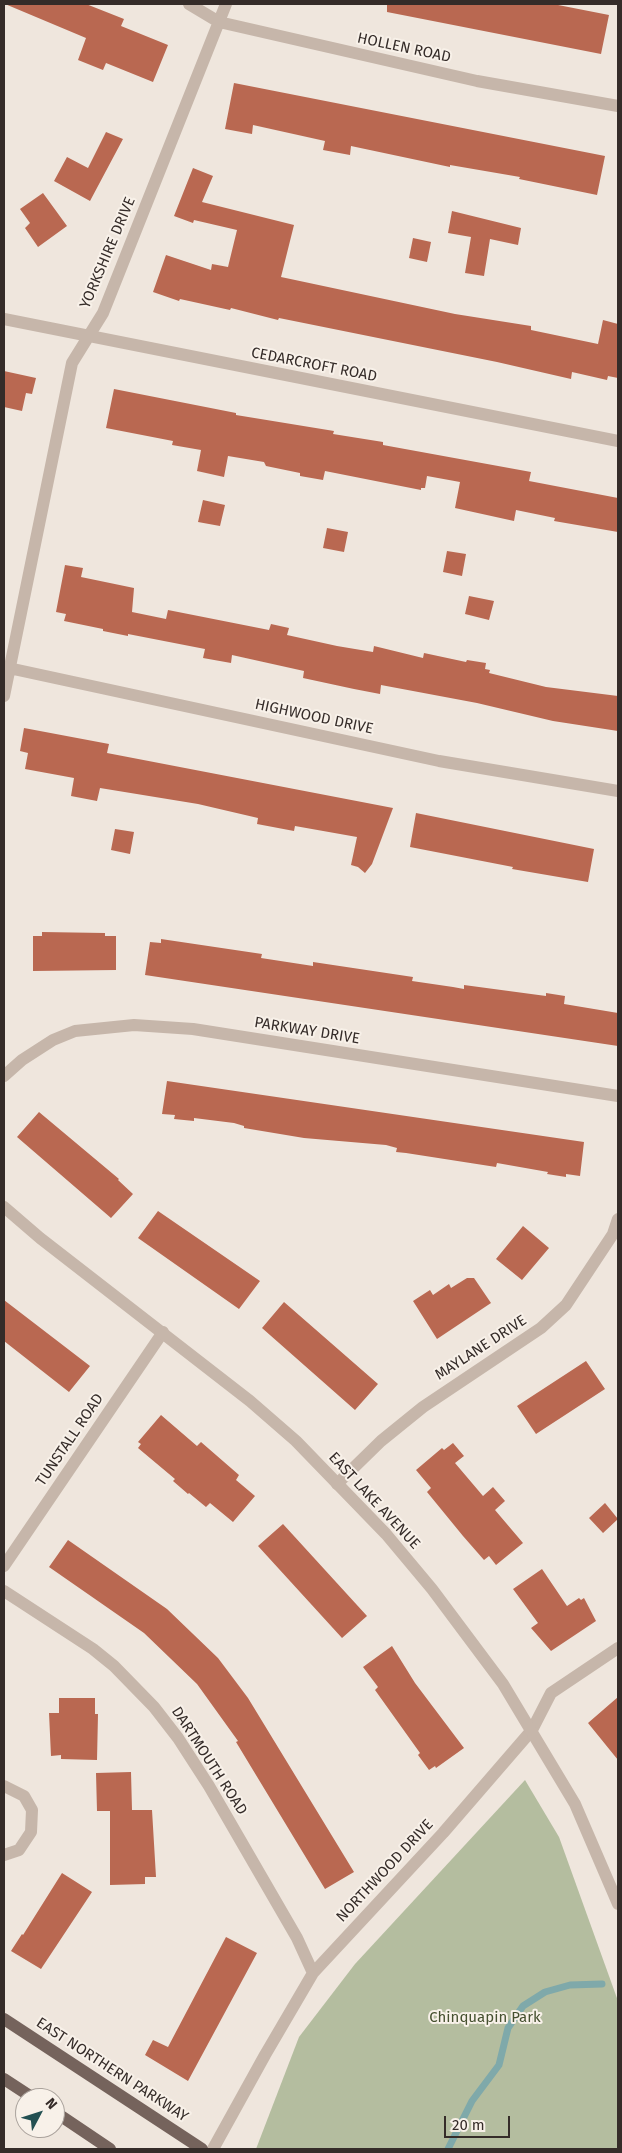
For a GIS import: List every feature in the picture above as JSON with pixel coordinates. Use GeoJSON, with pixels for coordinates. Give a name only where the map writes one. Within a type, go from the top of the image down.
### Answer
{"type":"FeatureCollection","features":[{"type":"Feature","properties":{"kind":"main road","name":"EAST NORTHERN PARKWAY"},"geometry":{"type":"LineString","coordinates":[[4,2019],[202,2149]]}},
{"type":"Feature","properties":{"kind":"main road"},"geometry":{"type":"LineString","coordinates":[[4,2079],[18,2088]]}},
{"type":"Feature","properties":{"kind":"main road"},"geometry":{"type":"LineString","coordinates":[[65,2119],[110,2149]]}},
{"type":"Feature","properties":{"kind":"street","name":"HOLLEN ROAD"},"geometry":{"type":"LineString","coordinates":[[189,4],[219,22],[478,81],[618,106]]}},
{"type":"Feature","properties":{"kind":"street","name":"YORKSHIRE DRIVE"},"geometry":{"type":"LineString","coordinates":[[4,696],[7,668],[72,363],[103,313],[226,4]]}},
{"type":"Feature","properties":{"kind":"street","name":"CEDARCROFT ROAD"},"geometry":{"type":"LineString","coordinates":[[4,319],[618,441]]}},
{"type":"Feature","properties":{"kind":"street","name":"HIGHWOOD DRIVE"},"geometry":{"type":"LineString","coordinates":[[7,668],[439,761],[618,790]]}},
{"type":"Feature","properties":{"kind":"street","name":"PARKWAY DRIVE"},"geometry":{"type":"LineString","coordinates":[[4,1076],[30,1055],[53,1040],[75,1031],[134,1025],[193,1030],[618,1096]]}},
{"type":"Feature","properties":{"kind":"street","name":"EAST LAKE AVENUE"},"geometry":{"type":"LineString","coordinates":[[4,1207],[40,1238],[250,1401],[296,1441],[386,1534],[476,1646],[532,1730],[575,1804],[618,1904]]}},
{"type":"Feature","properties":{"kind":"street","name":"MAYLANE DRIVE"},"geometry":{"type":"LineString","coordinates":[[337,1484],[381,1441],[423,1407],[541,1328],[566,1305],[613,1234],[618,1219]]}},
{"type":"Feature","properties":{"kind":"street","name":"TUNSTALL ROAD"},"geometry":{"type":"LineString","coordinates":[[4,1566],[163,1332]]}},
{"type":"Feature","properties":{"kind":"street","name":"DARTMOUTH ROAD"},"geometry":{"type":"LineString","coordinates":[[4,1591],[100,1655],[114,1666],[154,1708],[178,1738],[209,1786],[297,1938],[313,1973]]}},
{"type":"Feature","properties":{"kind":"street","name":"NORTHWOOD DRIVE"},"geometry":{"type":"LineString","coordinates":[[213,2149],[313,1973],[443,1832],[532,1730],[551,1693],[618,1648]]}},
{"type":"Feature","properties":{"kind":"street"},"geometry":{"type":"LineString","coordinates":[[4,1786],[24,1796],[32,1810],[32,1832],[20,1850],[4,1855]]}},
{"type":"Feature","properties":{"kind":"green space","name":"Chinquapin Park"},"geometry":{"type":"Polygon","coordinates":[[[525,1780],[559,1837],[618,2001],[618,2149],[256,2149],[299,2037],[355,1964],[525,1780]]]}},
{"type":"Feature","properties":{"kind":"building"},"geometry":{"type":"Polygon","coordinates":[[[5,4],[86,4],[124,19],[121,26],[168,45],[153,82],[106,63],[103,70],[78,60],[86,38],[5,4]]]}},
{"type":"Feature","properties":{"kind":"building"},"geometry":{"type":"Polygon","coordinates":[[[387,4],[553,4],[609,15],[601,54],[387,12],[387,4]]]}},
{"type":"Feature","properties":{"kind":"building"},"geometry":{"type":"Polygon","coordinates":[[[234,83],[605,156],[597,195],[519,179],[520,177],[450,165],[450,167],[351,146],[350,155],[323,150],[325,141],[253,125],[252,134],[225,129],[234,83]]]}},
{"type":"Feature","properties":{"kind":"building"},"geometry":{"type":"Polygon","coordinates":[[[106,132],[123,139],[90,201],[54,181],[67,157],[88,168],[106,132]]]}},
{"type":"Feature","properties":{"kind":"building"},"geometry":{"type":"Polygon","coordinates":[[[193,168],[213,176],[202,202],[294,225],[281,277],[455,314],[531,326],[531,330],[598,344],[603,320],[618,324],[618,378],[608,376],[607,380],[572,372],[571,379],[497,362],[279,318],[278,320],[231,308],[230,310],[180,299],[179,301],[153,292],[166,255],[211,270],[212,264],[228,267],[237,230],[194,220],[193,223],[174,216],[193,168]]]}},
{"type":"Feature","properties":{"kind":"building"},"geometry":{"type":"Polygon","coordinates":[[[43,193],[67,226],[38,247],[25,228],[30,223],[20,209],[43,193]]]}},
{"type":"Feature","properties":{"kind":"building"},"geometry":{"type":"Polygon","coordinates":[[[452,211],[521,228],[518,245],[490,239],[484,276],[465,273],[471,237],[448,233],[452,211]]]}},
{"type":"Feature","properties":{"kind":"building"},"geometry":{"type":"Polygon","coordinates":[[[413,238],[431,242],[427,262],[409,258],[413,238]]]}},
{"type":"Feature","properties":{"kind":"building"},"geometry":{"type":"Polygon","coordinates":[[[4,371],[36,378],[32,394],[26,393],[22,411],[4,407],[4,371]]]}},
{"type":"Feature","properties":{"kind":"building"},"geometry":{"type":"Polygon","coordinates":[[[114,389],[236,413],[236,415],[334,431],[333,434],[383,442],[383,445],[531,472],[529,481],[618,498],[618,532],[554,521],[555,518],[516,510],[514,521],[455,508],[460,482],[427,476],[425,488],[421,488],[421,490],[325,471],[323,480],[300,476],[300,473],[266,466],[264,462],[228,456],[224,477],[197,471],[201,450],[172,445],[173,441],[106,428],[114,389]]]}},
{"type":"Feature","properties":{"kind":"building"},"geometry":{"type":"Polygon","coordinates":[[[203,500],[225,505],[220,526],[198,522],[203,500]]]}},
{"type":"Feature","properties":{"kind":"building"},"geometry":{"type":"Polygon","coordinates":[[[327,528],[348,532],[344,552],[323,548],[327,528]]]}},
{"type":"Feature","properties":{"kind":"building"},"geometry":{"type":"Polygon","coordinates":[[[447,551],[466,554],[462,576],[443,572],[447,551]]]}},
{"type":"Feature","properties":{"kind":"building"},"geometry":{"type":"Polygon","coordinates":[[[65,565],[83,568],[81,577],[134,588],[132,612],[166,619],[168,610],[269,630],[271,624],[289,628],[287,635],[337,646],[373,652],[374,646],[423,658],[424,653],[466,662],[467,660],[486,663],[485,669],[490,670],[489,673],[546,687],[618,696],[618,731],[553,721],[477,703],[381,685],[380,694],[354,689],[303,678],[304,671],[232,655],[231,663],[203,658],[205,649],[128,634],[128,636],[64,621],[66,614],[56,612],[65,565]]]}},
{"type":"Feature","properties":{"kind":"building"},"geometry":{"type":"Polygon","coordinates":[[[469,596],[494,601],[489,620],[465,614],[469,596]]]}},
{"type":"Feature","properties":{"kind":"building"},"geometry":{"type":"Polygon","coordinates":[[[24,728],[109,744],[107,753],[393,808],[372,864],[365,873],[358,867],[351,865],[357,837],[295,826],[294,831],[257,824],[258,818],[198,804],[100,788],[97,801],[71,796],[74,778],[25,769],[28,753],[20,751],[24,728]]]}},
{"type":"Feature","properties":{"kind":"building"},"geometry":{"type":"Polygon","coordinates":[[[416,813],[594,849],[588,882],[512,869],[513,867],[410,847],[416,813]]]}},
{"type":"Feature","properties":{"kind":"building"},"geometry":{"type":"Polygon","coordinates":[[[115,829],[134,832],[130,854],[111,850],[115,829]]]}},
{"type":"Feature","properties":{"kind":"building"},"geometry":{"type":"Polygon","coordinates":[[[42,932],[105,933],[105,936],[116,936],[116,970],[33,971],[33,936],[42,936],[42,932]]]}},
{"type":"Feature","properties":{"kind":"building"},"geometry":{"type":"Polygon","coordinates":[[[161,939],[262,954],[261,958],[313,966],[313,962],[413,977],[412,981],[464,989],[464,985],[546,996],[546,993],[565,996],[564,1004],[618,1013],[618,1046],[145,975],[150,942],[161,943],[161,939]]]}},
{"type":"Feature","properties":{"kind":"building"},"geometry":{"type":"Polygon","coordinates":[[[167,1081],[584,1142],[580,1176],[566,1174],[566,1177],[497,1163],[496,1167],[396,1152],[397,1148],[386,1145],[304,1138],[244,1128],[244,1126],[234,1123],[194,1118],[194,1121],[174,1119],[175,1115],[162,1114],[167,1081]]]}},
{"type":"Feature","properties":{"kind":"building"},"geometry":{"type":"Polygon","coordinates":[[[39,1112],[119,1179],[133,1194],[111,1218],[17,1137],[39,1112]]]}},
{"type":"Feature","properties":{"kind":"building"},"geometry":{"type":"Polygon","coordinates":[[[158,1211],[260,1281],[239,1309],[138,1238],[158,1211]]]}},
{"type":"Feature","properties":{"kind":"building"},"geometry":{"type":"Polygon","coordinates":[[[523,1226],[549,1248],[522,1280],[496,1259],[523,1226]]]}},
{"type":"Feature","properties":{"kind":"building"},"geometry":{"type":"Polygon","coordinates":[[[467,1278],[474,1278],[491,1303],[437,1339],[413,1301],[430,1290],[433,1295],[449,1284],[451,1288],[467,1278]]]}},
{"type":"Feature","properties":{"kind":"building"},"geometry":{"type":"Polygon","coordinates":[[[4,1300],[90,1366],[69,1392],[4,1341],[4,1300]]]}},
{"type":"Feature","properties":{"kind":"building"},"geometry":{"type":"Polygon","coordinates":[[[284,1302],[378,1384],[355,1410],[262,1328],[284,1302]]]}},
{"type":"Feature","properties":{"kind":"building"},"geometry":{"type":"Polygon","coordinates":[[[586,1361],[605,1389],[536,1434],[517,1406],[586,1361]]]}},
{"type":"Feature","properties":{"kind":"building"},"geometry":{"type":"Polygon","coordinates":[[[161,1415],[197,1446],[201,1442],[239,1475],[236,1480],[255,1496],[233,1522],[210,1503],[206,1507],[188,1494],[173,1481],[175,1479],[138,1448],[141,1444],[138,1442],[161,1415]]]}},
{"type":"Feature","properties":{"kind":"building"},"geometry":{"type":"Polygon","coordinates":[[[453,1443],[464,1456],[455,1463],[483,1496],[493,1487],[505,1501],[495,1510],[523,1543],[496,1565],[489,1556],[484,1560],[463,1536],[427,1492],[431,1488],[416,1470],[442,1448],[444,1450],[453,1443]]]}},
{"type":"Feature","properties":{"kind":"building"},"geometry":{"type":"Polygon","coordinates":[[[605,1503],[618,1519],[603,1533],[589,1518],[605,1503]]]}},
{"type":"Feature","properties":{"kind":"building"},"geometry":{"type":"Polygon","coordinates":[[[283,1524],[367,1616],[342,1638],[258,1546],[283,1524]]]}},
{"type":"Feature","properties":{"kind":"building"},"geometry":{"type":"Polygon","coordinates":[[[68,1540],[167,1609],[218,1658],[248,1698],[354,1872],[325,1889],[236,1742],[238,1741],[197,1684],[144,1633],[49,1567],[68,1540]]]}},
{"type":"Feature","properties":{"kind":"building"},"geometry":{"type":"Polygon","coordinates":[[[542,1569],[567,1606],[579,1598],[581,1600],[584,1598],[596,1621],[551,1651],[531,1628],[538,1623],[513,1589],[542,1569]]]}},
{"type":"Feature","properties":{"kind":"building"},"geometry":{"type":"Polygon","coordinates":[[[392,1646],[415,1683],[464,1748],[436,1768],[435,1766],[429,1770],[418,1755],[420,1753],[375,1690],[378,1687],[363,1667],[392,1646]]]}},
{"type":"Feature","properties":{"kind":"building"},"geometry":{"type":"Polygon","coordinates":[[[618,1697],[618,1760],[588,1723],[618,1697]]]}},
{"type":"Feature","properties":{"kind":"building"},"geometry":{"type":"Polygon","coordinates":[[[59,1698],[95,1698],[95,1714],[98,1714],[97,1760],[61,1759],[61,1755],[51,1756],[49,1713],[59,1713],[59,1698]]]}},
{"type":"Feature","properties":{"kind":"building"},"geometry":{"type":"Polygon","coordinates":[[[131,1772],[132,1810],[152,1810],[156,1877],[145,1877],[145,1884],[110,1885],[110,1811],[97,1811],[96,1773],[131,1772]]]}},
{"type":"Feature","properties":{"kind":"building"},"geometry":{"type":"Polygon","coordinates":[[[62,1873],[92,1892],[41,1969],[11,1951],[62,1873]]]}},
{"type":"Feature","properties":{"kind":"building"},"geometry":{"type":"Polygon","coordinates":[[[226,1937],[257,1953],[188,2081],[145,2055],[153,2040],[168,2047],[226,1937]]]}},
{"type":"Feature","properties":{"kind":"waterway"},"geometry":{"type":"LineString","coordinates":[[448,2149],[472,2101],[499,2065],[508,2028],[523,2006],[545,1992],[570,1985],[602,1984]]}}]}
